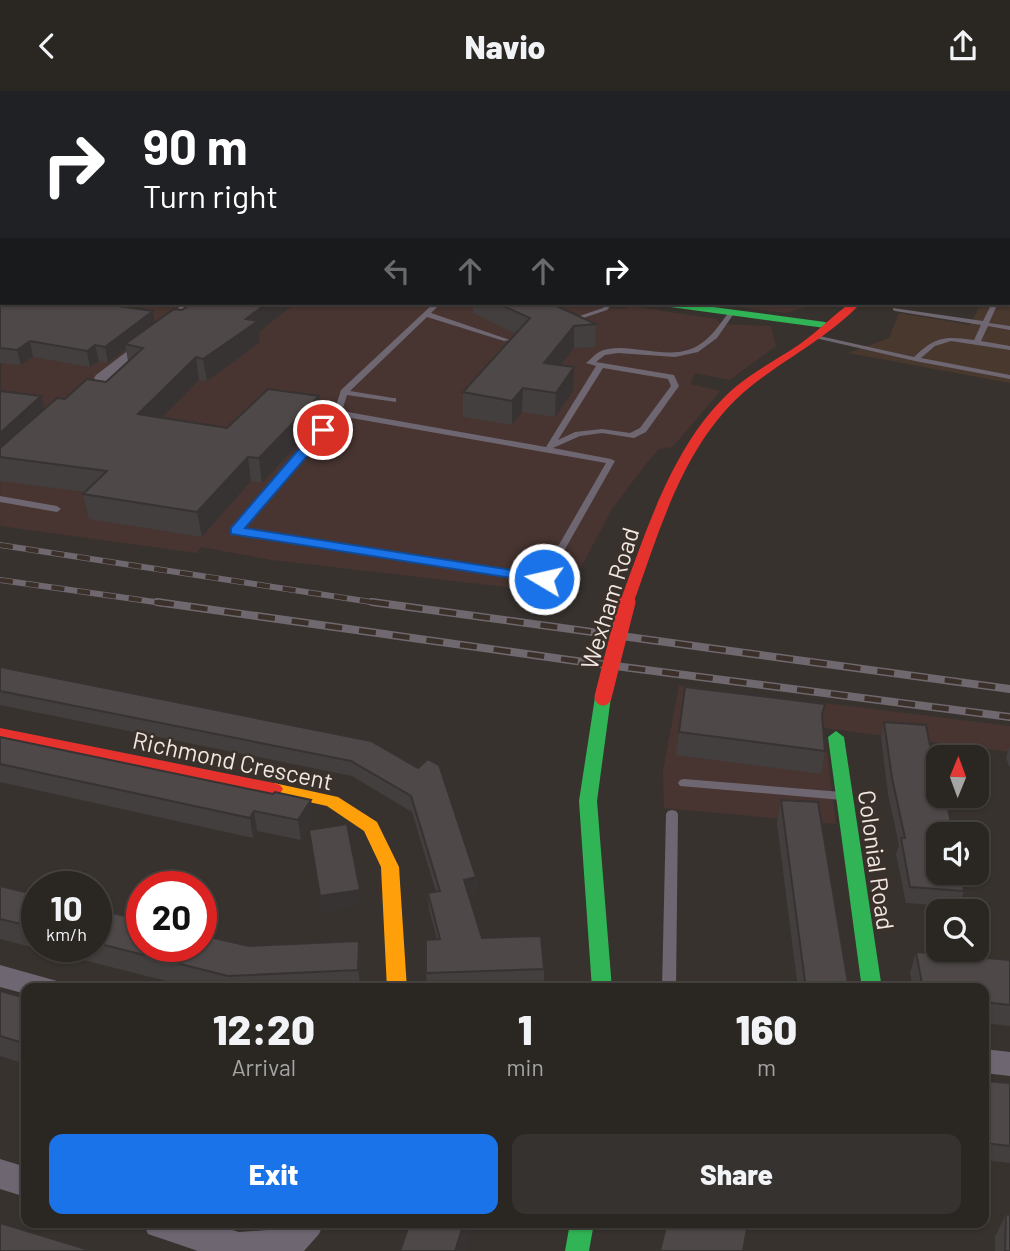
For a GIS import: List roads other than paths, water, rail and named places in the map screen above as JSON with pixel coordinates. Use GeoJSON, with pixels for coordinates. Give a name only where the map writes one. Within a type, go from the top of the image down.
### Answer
{"type":"FeatureCollection","features":[{"type":"Feature","properties":{"kind":"street"},"geometry":{"type":"LineString","coordinates":[[97,381],[176,320],[187,305]]}},
{"type":"Feature","properties":{"kind":"street","name":"Wexham Road"},"geometry":{"type":"LineString","coordinates":[[602,983],[588,801],[603,697],[629,596],[670,486],[711,421],[751,380],[853,305]]}},
{"type":"Feature","properties":{"kind":"street"},"geometry":{"type":"LineString","coordinates":[[706,306],[820,331]]}},
{"type":"Feature","properties":{"kind":"street","name":"Richmond Crescent"},"geometry":{"type":"LineString","coordinates":[[0,733],[331,801],[371,827],[390,867],[397,983]]}},
{"type":"Feature","properties":{"kind":"street","name":"Colonial Road"},"geometry":{"type":"LineString","coordinates":[[836,737],[871,983]]}},
{"type":"Feature","properties":{"kind":"street"},"geometry":{"type":"LineString","coordinates":[[0,977],[24,983]]}},
{"type":"Feature","properties":{"kind":"street"},"geometry":{"type":"LineString","coordinates":[[989,1062],[1010,1064]]}},
{"type":"Feature","properties":{"kind":"street"},"geometry":{"type":"LineString","coordinates":[[0,1174],[21,1180]]}},
{"type":"Feature","properties":{"kind":"street"},"geometry":{"type":"LineString","coordinates":[[175,1228],[239,1248],[289,1244],[303,1228]]}},
{"type":"Feature","properties":{"kind":"street"},"geometry":{"type":"LineString","coordinates":[[577,1251],[581,1228]]}},
{"type":"Feature","properties":{"kind":"lane"},"geometry":{"type":"LineString","coordinates":[[338,413],[550,448],[611,461],[544,579],[236,531],[338,413],[344,392],[436,305]]}},
{"type":"Feature","properties":{"kind":"lane"},"geometry":{"type":"LineString","coordinates":[[567,321],[605,309],[608,305]]}},
{"type":"Feature","properties":{"kind":"lane"},"geometry":{"type":"LineString","coordinates":[[977,342],[994,305]]}},
{"type":"Feature","properties":{"kind":"lane"},"geometry":{"type":"LineString","coordinates":[[895,309],[1010,328]]}},
{"type":"Feature","properties":{"kind":"lane"},"geometry":{"type":"LineString","coordinates":[[550,448],[578,434],[602,431],[631,436],[643,430],[674,386],[671,377],[590,363],[594,356],[608,351],[629,350],[651,355],[678,356],[692,352],[724,327],[733,312]]}},
{"type":"Feature","properties":{"kind":"lane"},"geometry":{"type":"LineString","coordinates":[[426,314],[506,340]]}},
{"type":"Feature","properties":{"kind":"lane"},"geometry":{"type":"LineString","coordinates":[[820,331],[915,359],[1010,377]]}},
{"type":"Feature","properties":{"kind":"lane"},"geometry":{"type":"LineString","coordinates":[[915,359],[932,344],[951,339],[1010,348]]}},
{"type":"Feature","properties":{"kind":"lane"},"geometry":{"type":"LineString","coordinates":[[550,448],[601,365]]}},
{"type":"Feature","properties":{"kind":"lane"},"geometry":{"type":"LineString","coordinates":[[344,392],[393,400]]}},
{"type":"Feature","properties":{"kind":"lane"},"geometry":{"type":"LineString","coordinates":[[0,499],[57,509]]}},
{"type":"Feature","properties":{"kind":"lane"},"geometry":{"type":"LineString","coordinates":[[684,783],[845,796]]}},
{"type":"Feature","properties":{"kind":"lane"},"geometry":{"type":"LineString","coordinates":[[669,983],[672,814]]}},
{"type":"Feature","properties":{"kind":"railway"},"geometry":{"type":"LineString","coordinates":[[0,545],[384,604]]}},
{"type":"Feature","properties":{"kind":"railway"},"geometry":{"type":"LineString","coordinates":[[0,580],[169,604]]}},
{"type":"Feature","properties":{"kind":"railway"},"geometry":{"type":"LineString","coordinates":[[157,602],[569,660],[1010,717]]}},
{"type":"Feature","properties":{"kind":"railway"},"geometry":{"type":"LineString","coordinates":[[372,602],[1010,689]]}}]}
